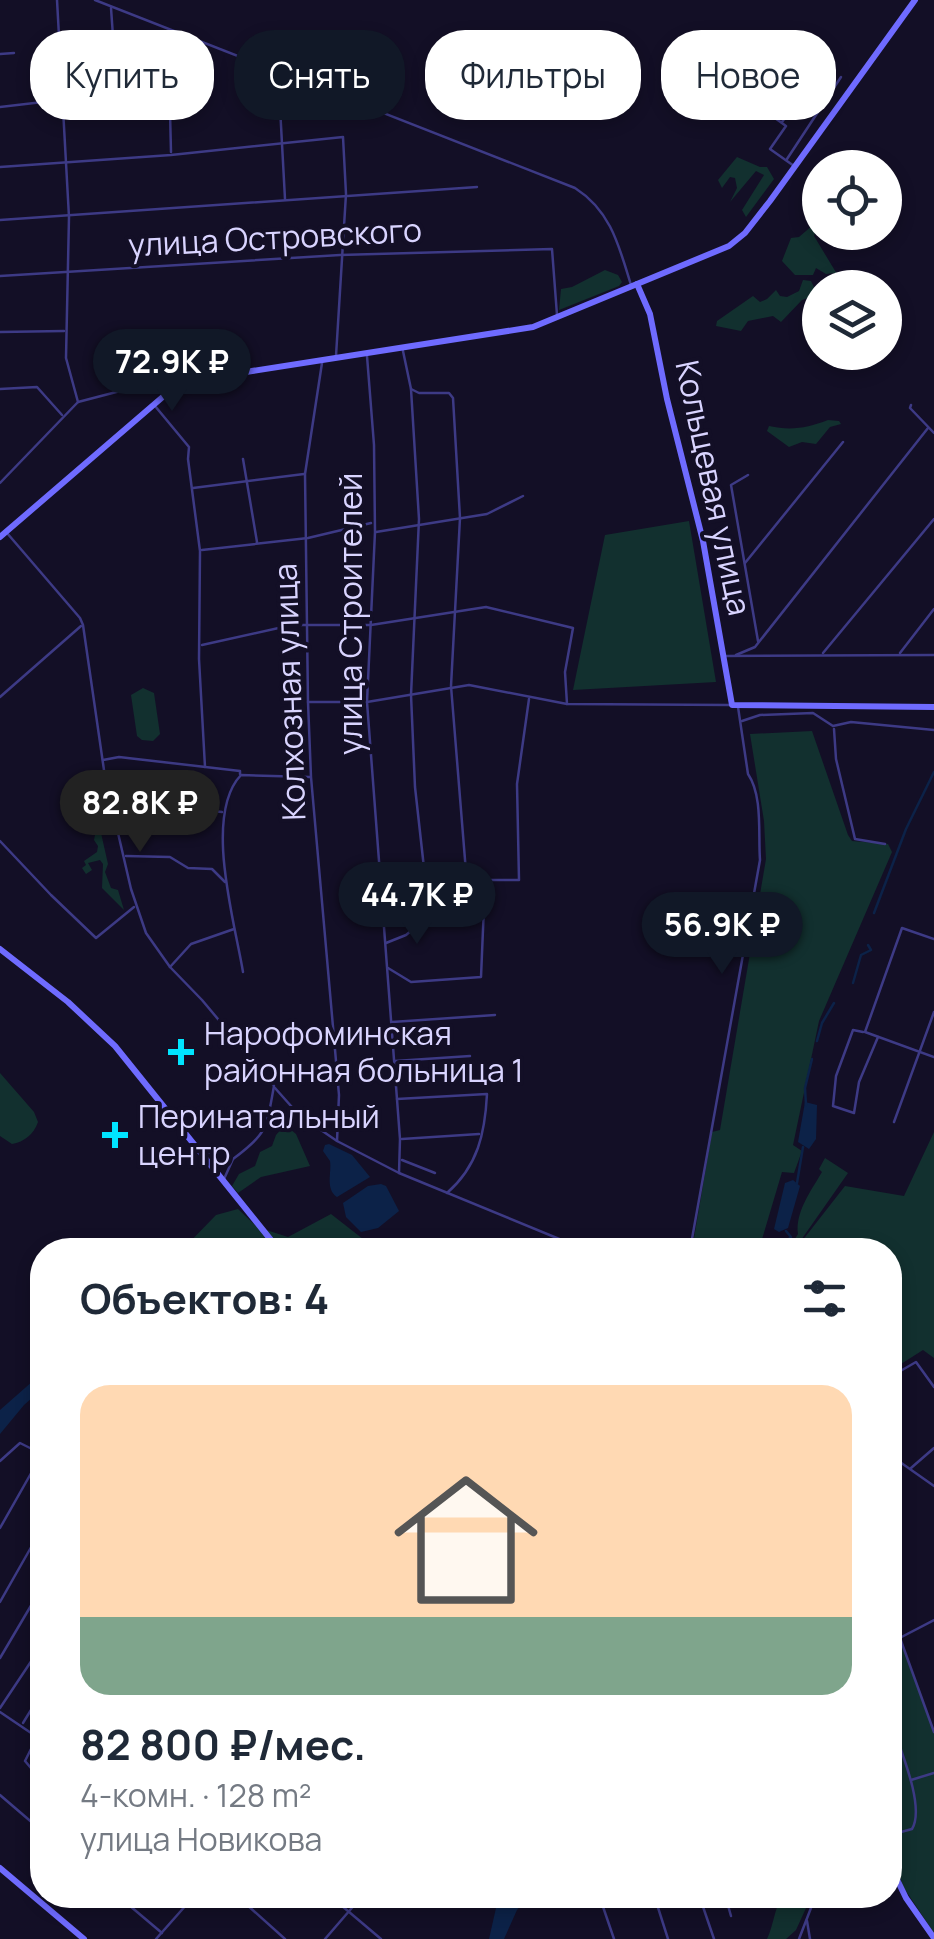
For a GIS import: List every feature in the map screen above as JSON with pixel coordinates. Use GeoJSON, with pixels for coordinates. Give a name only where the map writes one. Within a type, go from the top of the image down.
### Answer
{"type":"FeatureCollection","features":[{"type":"Feature","properties":{"kind":"main road"},"geometry":{"type":"LineString","coordinates":[[3,535],[154,405],[188,381],[512,331],[557,318],[737,241],[916,0]]}},
{"type":"Feature","properties":{"kind":"main road","name":"Кольцевая улица"},"geometry":{"type":"LineString","coordinates":[[634,285],[650,314],[703,542],[735,705]]}},
{"type":"Feature","properties":{"kind":"main road"},"geometry":{"type":"LineString","coordinates":[[735,705],[934,707]]}},
{"type":"Feature","properties":{"kind":"main road"},"geometry":{"type":"LineString","coordinates":[[0,949],[58,993],[115,1046],[202,1156],[225,1176],[270,1238]]}},
{"type":"Feature","properties":{"kind":"main road"},"geometry":{"type":"LineString","coordinates":[[0,1868],[30,1894]]}},
{"type":"Feature","properties":{"kind":"main road"},"geometry":{"type":"LineString","coordinates":[[902,1890],[934,1938]]}},
{"type":"Feature","properties":{"kind":"main road"},"geometry":{"type":"LineString","coordinates":[[46,1908],[84,1939]]}},
{"type":"Feature","properties":{"kind":"street"},"geometry":{"type":"LineString","coordinates":[[58,0],[59,30]]}},
{"type":"Feature","properties":{"kind":"street"},"geometry":{"type":"LineString","coordinates":[[96,0],[575,188],[609,222],[634,285]]}},
{"type":"Feature","properties":{"kind":"street"},"geometry":{"type":"LineString","coordinates":[[111,7],[117,93],[170,112],[171,155]]}},
{"type":"Feature","properties":{"kind":"street"},"geometry":{"type":"LineString","coordinates":[[0,54],[14,54]]}},
{"type":"Feature","properties":{"kind":"street"},"geometry":{"type":"LineString","coordinates":[[786,160],[840,77]]}},
{"type":"Feature","properties":{"kind":"street"},"geometry":{"type":"LineString","coordinates":[[0,106],[30,103]]}},
{"type":"Feature","properties":{"kind":"street"},"geometry":{"type":"LineString","coordinates":[[63,120],[69,217],[65,331],[68,375],[78,402]]}},
{"type":"Feature","properties":{"kind":"street"},"geometry":{"type":"LineString","coordinates":[[280,120],[286,199]]}},
{"type":"Feature","properties":{"kind":"street"},"geometry":{"type":"LineString","coordinates":[[777,120],[786,126],[770,149],[795,166]]}},
{"type":"Feature","properties":{"kind":"street"},"geometry":{"type":"LineString","coordinates":[[0,167],[342,137],[346,194],[336,360]]}},
{"type":"Feature","properties":{"kind":"street"},"geometry":{"type":"LineString","coordinates":[[0,220],[477,186]]}},
{"type":"Feature","properties":{"kind":"street","name":"улица Островского"},"geometry":{"type":"LineString","coordinates":[[0,276],[340,256],[552,249],[557,318]]}},
{"type":"Feature","properties":{"kind":"street"},"geometry":{"type":"LineString","coordinates":[[0,332],[65,331]]}},
{"type":"Feature","properties":{"kind":"street"},"geometry":{"type":"LineString","coordinates":[[403,348],[410,389],[418,525],[411,694],[423,888]]}},
{"type":"Feature","properties":{"kind":"street","name":"улица Строителей"},"geometry":{"type":"LineString","coordinates":[[367,354],[374,445],[368,702],[400,1173]]}},
{"type":"Feature","properties":{"kind":"street","name":"Колхозная улица"},"geometry":{"type":"LineString","coordinates":[[322,362],[305,474],[308,702],[339,1096],[337,1141]]}},
{"type":"Feature","properties":{"kind":"street"},"geometry":{"type":"LineString","coordinates":[[0,483],[78,402],[124,390],[188,381]]}},
{"type":"Feature","properties":{"kind":"street"},"geometry":{"type":"LineString","coordinates":[[0,389],[37,387],[63,416]]}},
{"type":"Feature","properties":{"kind":"street"},"geometry":{"type":"LineString","coordinates":[[410,389],[449,393],[453,398],[460,518],[451,686],[466,872],[485,880],[519,880],[517,784],[530,698]]}},
{"type":"Feature","properties":{"kind":"street"},"geometry":{"type":"LineString","coordinates":[[154,405],[189,447],[200,550],[205,767]]}},
{"type":"Feature","properties":{"kind":"street"},"geometry":{"type":"LineString","coordinates":[[911,405],[934,433]]}},
{"type":"Feature","properties":{"kind":"street"},"geometry":{"type":"LineString","coordinates":[[736,655],[754,647],[928,428]]}},
{"type":"Feature","properties":{"kind":"street"},"geometry":{"type":"LineString","coordinates":[[744,564],[843,442]]}},
{"type":"Feature","properties":{"kind":"street"},"geometry":{"type":"LineString","coordinates":[[244,460],[258,544]]}},
{"type":"Feature","properties":{"kind":"street"},"geometry":{"type":"LineString","coordinates":[[192,488],[305,474]]}},
{"type":"Feature","properties":{"kind":"street"},"geometry":{"type":"LineString","coordinates":[[748,475],[731,485],[758,641]]}},
{"type":"Feature","properties":{"kind":"street"},"geometry":{"type":"LineString","coordinates":[[374,532],[487,514],[523,496]]}},
{"type":"Feature","properties":{"kind":"street"},"geometry":{"type":"LineString","coordinates":[[822,654],[934,518]]}},
{"type":"Feature","properties":{"kind":"street"},"geometry":{"type":"LineString","coordinates":[[200,550],[308,538],[374,522]]}},
{"type":"Feature","properties":{"kind":"street"},"geometry":{"type":"LineString","coordinates":[[3,535],[80,618],[86,637],[102,761],[135,906],[146,933],[170,968],[299,1115],[337,1141],[400,1173],[557,1238]]}},
{"type":"Feature","properties":{"kind":"street"},"geometry":{"type":"LineString","coordinates":[[202,645],[309,624],[371,625],[486,608],[573,628],[565,672],[567,704]]}},
{"type":"Feature","properties":{"kind":"street"},"geometry":{"type":"LineString","coordinates":[[899,654],[934,609]]}},
{"type":"Feature","properties":{"kind":"street"},"geometry":{"type":"LineString","coordinates":[[0,697],[82,626]]}},
{"type":"Feature","properties":{"kind":"street"},"geometry":{"type":"LineString","coordinates":[[723,656],[934,655]]}},
{"type":"Feature","properties":{"kind":"street"},"geometry":{"type":"LineString","coordinates":[[308,702],[368,702],[470,685],[567,704],[735,705]]}},
{"type":"Feature","properties":{"kind":"street","name":"Кольцевая улица"},"geometry":{"type":"LineString","coordinates":[[692,1238],[760,860],[757,800],[735,705]]}},
{"type":"Feature","properties":{"kind":"street"},"geometry":{"type":"LineString","coordinates":[[740,721],[788,712],[812,713],[833,726],[838,743],[836,758],[855,839],[884,844]]}},
{"type":"Feature","properties":{"kind":"street"},"geometry":{"type":"LineString","coordinates":[[833,726],[851,722],[934,730]]}},
{"type":"Feature","properties":{"kind":"street"},"geometry":{"type":"LineString","coordinates":[[102,761],[118,757],[240,771],[240,775]]}},
{"type":"Feature","properties":{"kind":"street"},"geometry":{"type":"LineString","coordinates":[[240,775],[312,777]]}},
{"type":"Feature","properties":{"kind":"street"},"geometry":{"type":"LineString","coordinates":[[240,775],[224,812],[226,883],[242,972]]}},
{"type":"Feature","properties":{"kind":"street"},"geometry":{"type":"LineString","coordinates":[[111,799],[224,812]]}},
{"type":"Feature","properties":{"kind":"street"},"geometry":{"type":"LineString","coordinates":[[0,840],[96,938],[135,906]]}},
{"type":"Feature","properties":{"kind":"street"},"geometry":{"type":"LineString","coordinates":[[123,856],[170,857],[188,868],[212,869],[226,883]]}},
{"type":"Feature","properties":{"kind":"street"},"geometry":{"type":"LineString","coordinates":[[387,967],[411,982],[481,977],[485,880]]}},
{"type":"Feature","properties":{"kind":"street"},"geometry":{"type":"LineString","coordinates":[[385,944],[406,935],[428,917]]}},
{"type":"Feature","properties":{"kind":"street"},"geometry":{"type":"LineString","coordinates":[[170,968],[191,944],[236,928]]}},
{"type":"Feature","properties":{"kind":"street"},"geometry":{"type":"LineString","coordinates":[[864,1032],[902,928],[934,939]]}},
{"type":"Feature","properties":{"kind":"street"},"geometry":{"type":"LineString","coordinates":[[894,1122],[934,1012]]}},
{"type":"Feature","properties":{"kind":"street"},"geometry":{"type":"LineString","coordinates":[[391,1022],[495,1015]]}},
{"type":"Feature","properties":{"kind":"street"},"geometry":{"type":"LineString","coordinates":[[878,1037],[858,1082],[854,1112],[833,1106],[836,1076],[852,1030],[864,1032],[919,1051],[934,1057]]}},
{"type":"Feature","properties":{"kind":"street"},"geometry":{"type":"LineString","coordinates":[[393,1062],[470,1056]]}},
{"type":"Feature","properties":{"kind":"street"},"geometry":{"type":"LineString","coordinates":[[225,1176],[232,1160],[266,1128],[274,1086]]}},
{"type":"Feature","properties":{"kind":"street"},"geometry":{"type":"LineString","coordinates":[[396,1100],[487,1094],[476,1158],[446,1192]]}},
{"type":"Feature","properties":{"kind":"street"},"geometry":{"type":"LineString","coordinates":[[400,1139],[481,1134]]}},
{"type":"Feature","properties":{"kind":"street"},"geometry":{"type":"LineString","coordinates":[[202,1156],[210,1152],[220,1161],[225,1176]]}},
{"type":"Feature","properties":{"kind":"street"},"geometry":{"type":"LineString","coordinates":[[400,1159],[435,1173]]}},
{"type":"Feature","properties":{"kind":"street"},"geometry":{"type":"LineString","coordinates":[[220,1161],[232,1160]]}},
{"type":"Feature","properties":{"kind":"street"},"geometry":{"type":"LineString","coordinates":[[902,1370],[916,1362],[934,1387]]}},
{"type":"Feature","properties":{"kind":"street"},"geometry":{"type":"LineString","coordinates":[[1,1459],[20,1443],[30,1448]]}},
{"type":"Feature","properties":{"kind":"street"},"geometry":{"type":"LineString","coordinates":[[910,1469],[934,1448]]}},
{"type":"Feature","properties":{"kind":"street"},"geometry":{"type":"LineString","coordinates":[[902,1463],[934,1486]]}},
{"type":"Feature","properties":{"kind":"street"},"geometry":{"type":"LineString","coordinates":[[0,1528],[30,1475]]}},
{"type":"Feature","properties":{"kind":"street"},"geometry":{"type":"LineString","coordinates":[[0,1602],[30,1549]]}},
{"type":"Feature","properties":{"kind":"street"},"geometry":{"type":"LineString","coordinates":[[0,1658],[30,1607]]}},
{"type":"Feature","properties":{"kind":"street"},"geometry":{"type":"LineString","coordinates":[[902,1637],[934,1620]]}},
{"type":"Feature","properties":{"kind":"street"},"geometry":{"type":"LineString","coordinates":[[902,1644],[934,1732]]}},
{"type":"Feature","properties":{"kind":"street"},"geometry":{"type":"LineString","coordinates":[[30,1664],[0,1710],[30,1731]]}},
{"type":"Feature","properties":{"kind":"street"},"geometry":{"type":"LineString","coordinates":[[22,1724],[30,1711]]}},
{"type":"Feature","properties":{"kind":"street"},"geometry":{"type":"LineString","coordinates":[[902,1756],[914,1796],[916,1826],[902,1831]]}},
{"type":"Feature","properties":{"kind":"street"},"geometry":{"type":"LineString","coordinates":[[910,1781],[934,1773]]}},
{"type":"Feature","properties":{"kind":"street"},"geometry":{"type":"LineString","coordinates":[[0,1795],[30,1821]]}},
{"type":"Feature","properties":{"kind":"street"},"geometry":{"type":"LineString","coordinates":[[132,1908],[162,1933]]}},
{"type":"Feature","properties":{"kind":"street"},"geometry":{"type":"LineString","coordinates":[[156,1939],[183,1908]]}},
{"type":"Feature","properties":{"kind":"street"},"geometry":{"type":"LineString","coordinates":[[250,1908],[285,1939]]}},
{"type":"Feature","properties":{"kind":"street"},"geometry":{"type":"LineString","coordinates":[[343,1908],[381,1939]]}},
{"type":"Feature","properties":{"kind":"street"},"geometry":{"type":"LineString","coordinates":[[325,1939],[351,1908]]}},
{"type":"Feature","properties":{"kind":"street"},"geometry":{"type":"LineString","coordinates":[[603,1908],[614,1939]]}},
{"type":"Feature","properties":{"kind":"street"},"geometry":{"type":"LineString","coordinates":[[658,1908],[668,1939]]}},
{"type":"Feature","properties":{"kind":"street"},"geometry":{"type":"LineString","coordinates":[[704,1908],[714,1939]]}},
{"type":"Feature","properties":{"kind":"street"},"geometry":{"type":"LineString","coordinates":[[729,1908],[731,1916]]}},
{"type":"Feature","properties":{"kind":"street"},"geometry":{"type":"LineString","coordinates":[[799,1939],[811,1908]]}},
{"type":"Feature","properties":{"kind":"street"},"geometry":{"type":"LineString","coordinates":[[807,1919],[810,1939]]}},
{"type":"Feature","properties":{"kind":"green space"},"geometry":{"type":"Polygon","coordinates":[[[737,157],[767,167],[774,179],[746,217],[742,210],[764,175],[756,171],[730,202],[737,188],[735,178],[730,177],[722,188],[718,180],[737,157]]]}},
{"type":"Feature","properties":{"kind":"green space"},"geometry":{"type":"Polygon","coordinates":[[[802,234],[802,250],[822,250],[835,270],[816,268],[795,275],[782,261],[791,238],[802,234]]]}},
{"type":"Feature","properties":{"kind":"green space"},"geometry":{"type":"Polygon","coordinates":[[[605,270],[618,275],[622,282],[619,286],[559,310],[561,289],[605,270]]]}},
{"type":"Feature","properties":{"kind":"green space"},"geometry":{"type":"Polygon","coordinates":[[[802,283],[802,300],[781,322],[773,316],[748,321],[741,331],[716,326],[717,321],[753,296],[760,302],[776,290],[787,297],[799,291],[802,283]]]}},
{"type":"Feature","properties":{"kind":"green space"},"geometry":{"type":"Polygon","coordinates":[[[828,420],[841,424],[830,427],[816,444],[802,442],[789,447],[767,431],[769,426],[799,428],[828,420]]]}},
{"type":"Feature","properties":{"kind":"green space"},"geometry":{"type":"Polygon","coordinates":[[[689,521],[716,682],[573,690],[605,535],[689,521]]]}},
{"type":"Feature","properties":{"kind":"green space"},"geometry":{"type":"Polygon","coordinates":[[[143,688],[154,693],[160,734],[153,741],[137,736],[131,695],[143,688]]]}},
{"type":"Feature","properties":{"kind":"green space"},"geometry":{"type":"Polygon","coordinates":[[[812,731],[848,835],[852,841],[888,844],[892,852],[819,1021],[793,1145],[802,1151],[794,1173],[782,1172],[762,1238],[694,1238],[712,1132],[720,1130],[766,859],[750,734],[812,731]]]}},
{"type":"Feature","properties":{"kind":"green space"},"geometry":{"type":"Polygon","coordinates":[[[101,833],[108,864],[105,872],[111,888],[118,890],[124,910],[102,888],[100,860],[88,863],[92,870],[86,874],[82,868],[86,865],[84,861],[97,852],[95,835],[101,833]]]}},
{"type":"Feature","properties":{"kind":"green space"},"geometry":{"type":"Polygon","coordinates":[[[0,1073],[38,1122],[28,1137],[12,1144],[0,1136],[0,1073]]]}},
{"type":"Feature","properties":{"kind":"green space"},"geometry":{"type":"Polygon","coordinates":[[[285,1125],[296,1134],[310,1166],[261,1177],[238,1193],[232,1186],[239,1174],[255,1166],[260,1152],[272,1146],[285,1125]]]}},
{"type":"Feature","properties":{"kind":"green space"},"geometry":{"type":"Polygon","coordinates":[[[934,1132],[934,1358],[923,1350],[902,1363],[902,1238],[804,1238],[845,1186],[904,1196],[934,1132]]]}},
{"type":"Feature","properties":{"kind":"green space"},"geometry":{"type":"Polygon","coordinates":[[[825,1158],[848,1173],[802,1238],[796,1238],[801,1210],[822,1172],[819,1169],[825,1158]]]}},
{"type":"Feature","properties":{"kind":"green space"},"geometry":{"type":"Polygon","coordinates":[[[238,1209],[257,1227],[288,1237],[331,1214],[362,1238],[194,1238],[216,1215],[238,1209]]]}},
{"type":"Feature","properties":{"kind":"green space"},"geometry":{"type":"Polygon","coordinates":[[[902,1643],[934,1732],[934,1933],[904,1888],[902,1643]]]}},
{"type":"Feature","properties":{"kind":"green space"},"geometry":{"type":"Polygon","coordinates":[[[777,1908],[806,1908],[796,1930],[786,1939],[767,1939],[777,1908]]]}},
{"type":"Feature","properties":{"kind":"water"},"geometry":{"type":"Polygon","coordinates":[[[805,1102],[817,1105],[816,1139],[809,1149],[798,1142],[805,1102]]]}},
{"type":"Feature","properties":{"kind":"water"},"geometry":{"type":"Polygon","coordinates":[[[329,1144],[352,1155],[370,1177],[337,1197],[330,1185],[330,1161],[323,1151],[329,1144]]]}},
{"type":"Feature","properties":{"kind":"water"},"geometry":{"type":"Polygon","coordinates":[[[793,1180],[800,1186],[788,1228],[779,1232],[774,1229],[785,1183],[793,1180]]]}},
{"type":"Feature","properties":{"kind":"water"},"geometry":{"type":"Polygon","coordinates":[[[368,1186],[386,1186],[399,1211],[378,1228],[361,1232],[346,1217],[343,1203],[368,1186]]]}},
{"type":"Feature","properties":{"kind":"water"},"geometry":{"type":"Polygon","coordinates":[[[30,1384],[30,1400],[0,1434],[0,1410],[30,1384]]]}},
{"type":"Feature","properties":{"kind":"water"},"geometry":{"type":"Polygon","coordinates":[[[496,1908],[519,1908],[504,1939],[489,1939],[496,1908]]]}},
{"type":"Feature","properties":{"kind":"waterway"},"geometry":{"type":"LineString","coordinates":[[874,913],[906,829],[934,772]]}},
{"type":"Feature","properties":{"kind":"waterway"},"geometry":{"type":"LineString","coordinates":[[853,983],[861,955],[871,950],[868,945]]}},
{"type":"Feature","properties":{"kind":"waterway"},"geometry":{"type":"LineString","coordinates":[[817,1041],[834,1003]]}},
{"type":"Feature","properties":{"kind":"waterway"},"geometry":{"type":"LineString","coordinates":[[806,1105],[805,1088],[812,1059]]}},
{"type":"Feature","properties":{"kind":"waterway"},"geometry":{"type":"LineString","coordinates":[[797,1183],[803,1147]]}},
{"type":"Feature","properties":{"kind":"waterway"},"geometry":{"type":"LineString","coordinates":[[786,1231],[790,1238]]}},
{"type":"Feature","properties":{"kind":"place","name":"Нарофоминская районная больница 1"},"geometry":{"type":"Point","coordinates":[181,1052]}},
{"type":"Feature","properties":{"kind":"place","name":"Перинатальный центр"},"geometry":{"type":"Point","coordinates":[115,1135]}}]}
